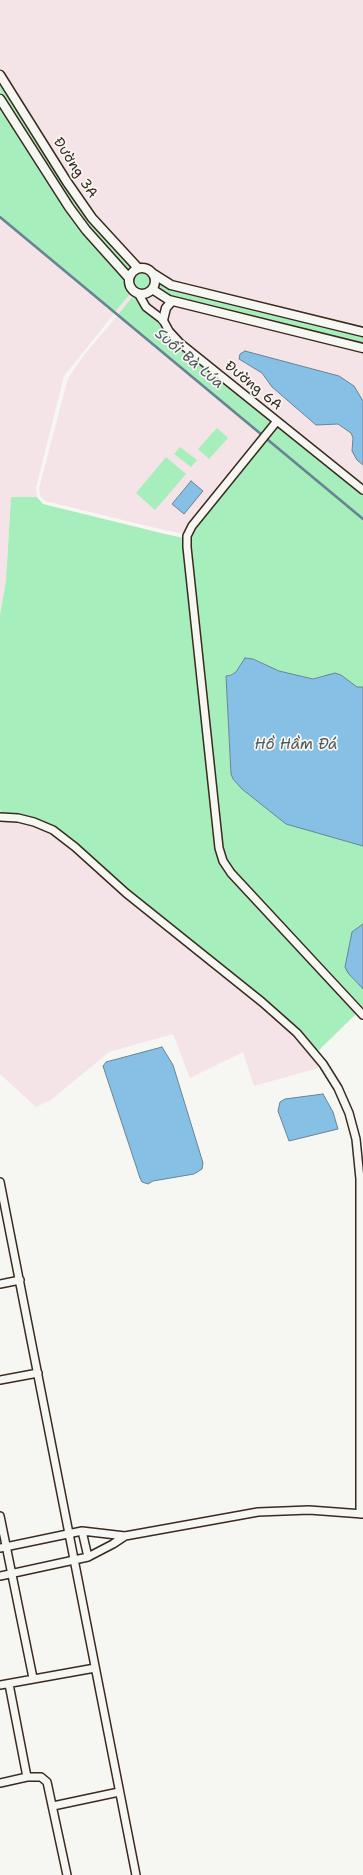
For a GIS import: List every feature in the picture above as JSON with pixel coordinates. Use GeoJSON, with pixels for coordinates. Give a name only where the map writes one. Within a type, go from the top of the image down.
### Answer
{"type":"FeatureCollection","features":[{"type":"Feature","properties":{"kind":"street","name":"Đường 3A"},"geometry":{"type":"LineString","coordinates":[[0,75],[92,218],[138,268]]}},
{"type":"Feature","properties":{"kind":"street","name":"Đường 3A"},"geometry":{"type":"LineString","coordinates":[[0,99],[69,207],[86,230],[129,278]]}},
{"type":"Feature","properties":{"kind":"street"},"geometry":{"type":"LineString","coordinates":[[152,273],[155,281],[152,289],[144,294],[138,293],[130,285],[129,278],[132,272],[138,268],[146,268],[171,285],[363,332]]}},
{"type":"Feature","properties":{"kind":"street"},"geometry":{"type":"LineString","coordinates":[[152,289],[172,301],[363,348]]}},
{"type":"Feature","properties":{"kind":"street","name":"Đường 6A"},"geometry":{"type":"LineString","coordinates":[[138,293],[146,307],[163,320],[174,338],[363,490]]}},
{"type":"Feature","properties":{"kind":"street"},"geometry":{"type":"LineString","coordinates":[[163,320],[166,308],[172,301]]}},
{"type":"Feature","properties":{"kind":"street"},"geometry":{"type":"LineString","coordinates":[[277,421],[192,526],[189,531],[187,541],[219,848],[223,861],[231,873],[363,1015]]}},
{"type":"Feature","properties":{"kind":"street"},"geometry":{"type":"LineString","coordinates":[[0,817],[18,818],[34,822],[53,830],[76,846],[126,893],[262,1002],[297,1033],[323,1064],[338,1088],[349,1113],[356,1139],[360,1179],[362,1514],[309,1510],[258,1512],[125,1536],[82,1531],[3,1548]]}},
{"type":"Feature","properties":{"kind":"street"},"geometry":{"type":"LineString","coordinates":[[0,1182],[136,1875]]}},
{"type":"Feature","properties":{"kind":"street"},"geometry":{"type":"LineString","coordinates":[[0,1284],[20,1280]]}},
{"type":"Feature","properties":{"kind":"street"},"geometry":{"type":"LineString","coordinates":[[0,1380],[38,1373]]}},
{"type":"Feature","properties":{"kind":"street"},"geometry":{"type":"LineString","coordinates":[[0,1516],[3,1548],[11,1574],[33,1678]]}},
{"type":"Feature","properties":{"kind":"street"},"geometry":{"type":"LineString","coordinates":[[82,1531],[88,1557]]}},
{"type":"Feature","properties":{"kind":"street"},"geometry":{"type":"LineString","coordinates":[[0,1576],[88,1557],[125,1536]]}},
{"type":"Feature","properties":{"kind":"street"},"geometry":{"type":"LineString","coordinates":[[0,1685],[95,1668]]}},
{"type":"Feature","properties":{"kind":"street"},"geometry":{"type":"LineString","coordinates":[[9,1684],[27,1778]]}},
{"type":"Feature","properties":{"kind":"street"},"geometry":{"type":"LineString","coordinates":[[0,1783],[41,1777],[47,1782],[67,1875]]}},
{"type":"Feature","properties":{"kind":"street"},"geometry":{"type":"LineString","coordinates":[[53,1806],[119,1792]]}},
{"type":"Feature","properties":{"kind":"shaded area"},"geometry":{"type":"Polygon","coordinates":[[[0,0],[363,0],[363,519],[185,534],[45,501],[40,496],[39,488],[68,378],[84,355],[117,316],[114,314],[64,376],[36,488],[37,497],[11,497],[6,581],[0,615],[0,217],[114,313],[130,294],[64,209],[0,108],[0,0]]]}},
{"type":"Feature","properties":{"kind":"shaded area"},"geometry":{"type":"Polygon","coordinates":[[[0,820],[33,824],[53,833],[295,1035],[322,1067],[254,1086],[243,1052],[190,1078],[173,1034],[109,1052],[51,1100],[36,1107],[0,1074],[0,820]]]}},
{"type":"Feature","properties":{"kind":"green space"},"geometry":{"type":"Polygon","coordinates":[[[0,83],[63,184],[89,221],[131,267],[128,270],[89,227],[72,205],[0,91],[0,83]]]}},
{"type":"Feature","properties":{"kind":"green space"},"geometry":{"type":"Polygon","coordinates":[[[0,108],[64,209],[82,233],[124,279],[125,286],[130,294],[114,313],[0,217],[0,108]]]}},
{"type":"Feature","properties":{"kind":"green space"},"geometry":{"type":"Polygon","coordinates":[[[139,273],[145,273],[150,278],[148,287],[145,289],[139,289],[134,284],[134,278],[139,273]]]}},
{"type":"Feature","properties":{"kind":"green space"},"geometry":{"type":"Polygon","coordinates":[[[159,282],[170,289],[363,337],[363,343],[170,295],[158,287],[159,282]]]}},
{"type":"Feature","properties":{"kind":"green space"},"geometry":{"type":"Polygon","coordinates":[[[133,296],[138,298],[147,297],[167,333],[178,345],[363,493],[363,687],[357,688],[341,675],[321,676],[313,679],[279,671],[253,659],[246,658],[236,672],[226,676],[231,774],[233,779],[242,789],[286,823],[363,846],[363,924],[358,927],[348,973],[363,989],[363,1006],[361,1008],[221,862],[357,1013],[317,1052],[128,890],[77,844],[55,827],[1,814],[0,615],[6,581],[11,497],[37,497],[43,504],[184,538],[192,532],[266,439],[117,316],[133,296]]]}},
{"type":"Feature","properties":{"kind":"green space"},"geometry":{"type":"Polygon","coordinates":[[[217,428],[228,438],[209,459],[198,449],[217,428]]]}},
{"type":"Feature","properties":{"kind":"green space"},"geometry":{"type":"Polygon","coordinates":[[[180,447],[197,460],[191,467],[174,454],[180,447]]]}},
{"type":"Feature","properties":{"kind":"green space"},"geometry":{"type":"Polygon","coordinates":[[[166,457],[186,474],[155,510],[136,493],[166,457]]]}},
{"type":"Feature","properties":{"kind":"water"},"geometry":{"type":"Polygon","coordinates":[[[245,351],[339,376],[354,386],[363,401],[363,465],[357,460],[352,451],[353,438],[351,433],[338,424],[316,425],[272,387],[262,373],[239,359],[240,354],[245,351]]]}},
{"type":"Feature","properties":{"kind":"water"},"geometry":{"type":"Polygon","coordinates":[[[191,481],[203,491],[184,514],[172,504],[191,481]]]}},
{"type":"Feature","properties":{"kind":"water","name":"Hồ Hầm Đá"},"geometry":{"type":"Polygon","coordinates":[[[245,658],[253,659],[279,671],[313,679],[335,673],[341,675],[357,687],[363,687],[363,846],[286,824],[242,789],[233,779],[231,774],[226,676],[236,672],[245,658]]]}},
{"type":"Feature","properties":{"kind":"water"},"geometry":{"type":"Polygon","coordinates":[[[363,924],[363,989],[348,973],[345,967],[352,932],[363,924]]]}},
{"type":"Feature","properties":{"kind":"water"},"geometry":{"type":"Polygon","coordinates":[[[162,1047],[173,1065],[203,1163],[202,1169],[194,1174],[153,1181],[148,1184],[142,1182],[140,1178],[103,1066],[106,1062],[162,1047]]]}},
{"type":"Feature","properties":{"kind":"water"},"geometry":{"type":"Polygon","coordinates":[[[323,1094],[333,1112],[338,1129],[289,1141],[278,1111],[280,1102],[285,1099],[323,1094]]]}},
{"type":"Feature","properties":{"kind":"waterway","name":"Suối Bà Lúa"},"geometry":{"type":"LineString","coordinates":[[0,217],[363,519]]}}]}
